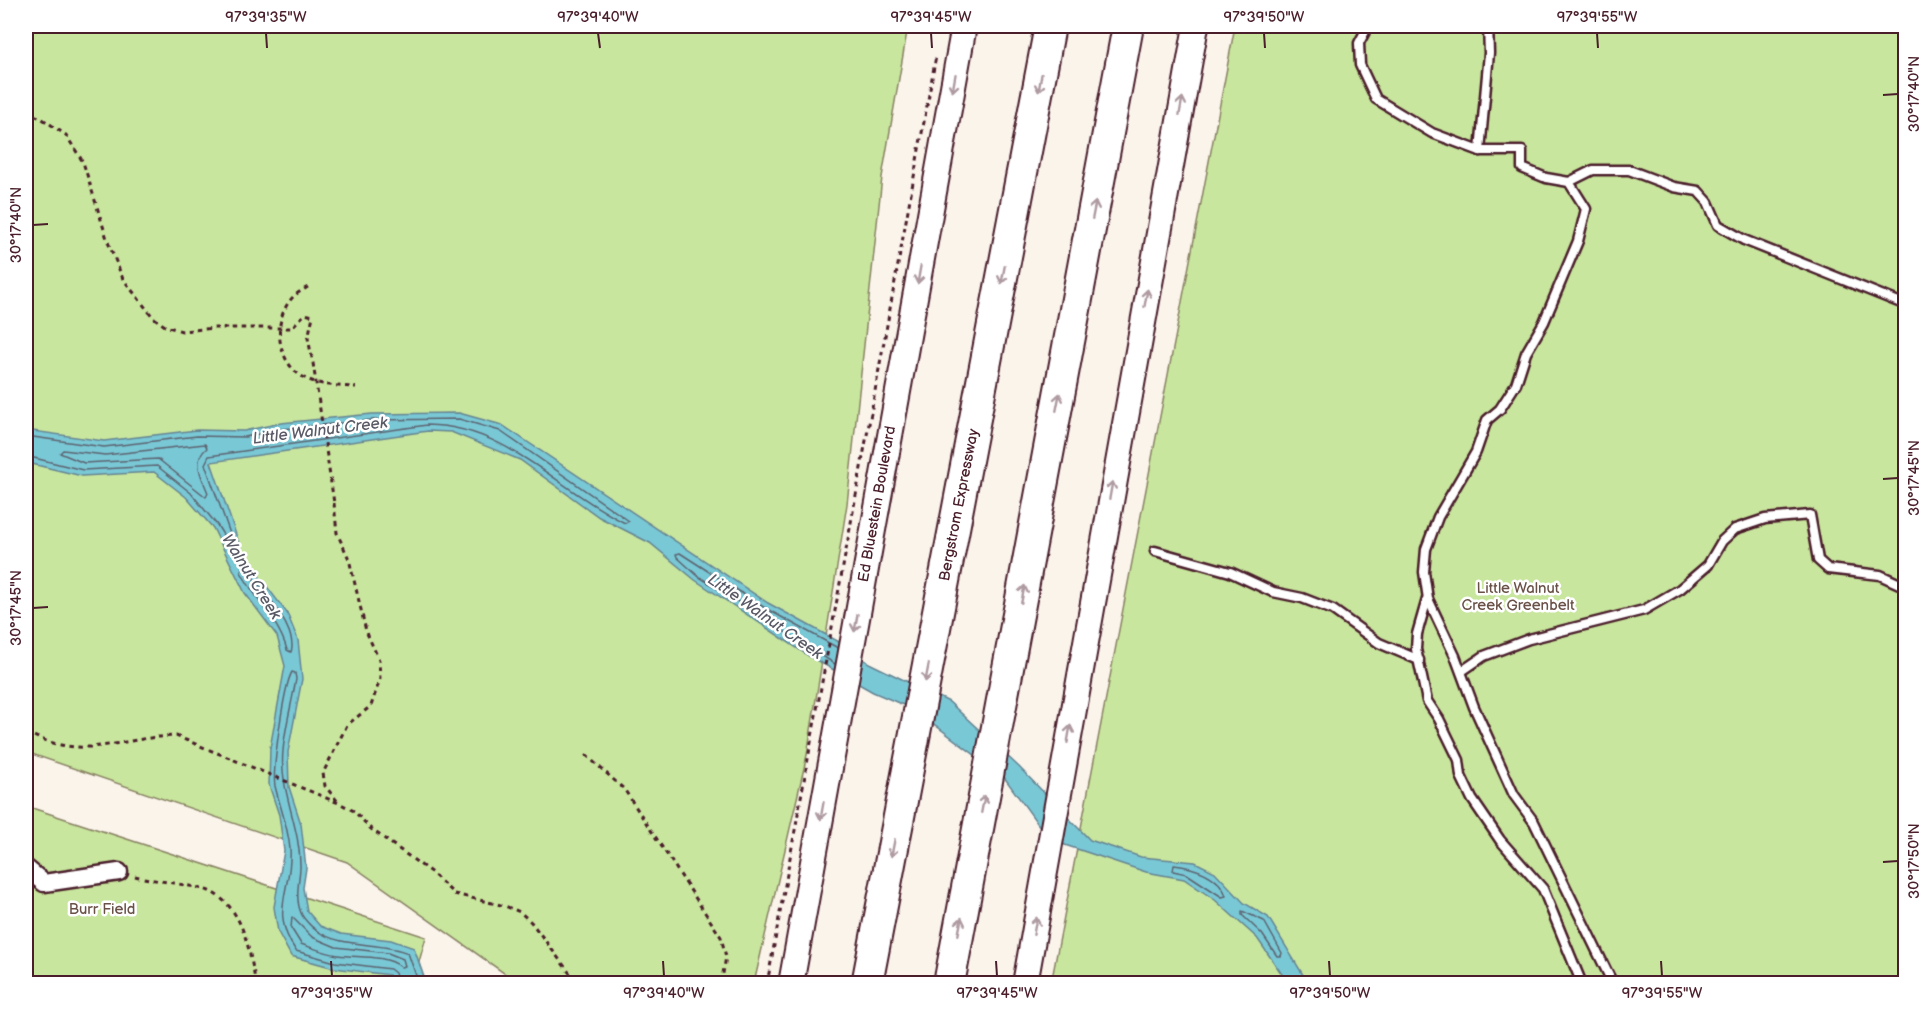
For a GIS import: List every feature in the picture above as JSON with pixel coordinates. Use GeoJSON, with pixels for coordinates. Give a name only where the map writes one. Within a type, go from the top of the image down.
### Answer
{"type":"FeatureCollection","features":[{"type":"Feature","properties":{"kind":"highway","name":"Bergstrom Expressway"},"geometry":{"type":"LineString","coordinates":[[867,984],[1050,26]]}},
{"type":"Feature","properties":{"kind":"highway"},"geometry":{"type":"LineString","coordinates":[[949,984],[1128,26]]}},
{"type":"Feature","properties":{"kind":"main road","name":"Ed Bluestein Boulevard"},"geometry":{"type":"LineString","coordinates":[[791,984],[821,753],[866,566],[964,26]]}},
{"type":"Feature","properties":{"kind":"main road"},"geometry":{"type":"LineString","coordinates":[[1025,984],[1196,26]]}},
{"type":"Feature","properties":{"kind":"street"},"geometry":{"type":"LineString","coordinates":[[26,868],[44,883],[119,872]]}},
{"type":"Feature","properties":{"kind":"lane"},"geometry":{"type":"LineString","coordinates":[[1368,26],[1359,43],[1360,65],[1376,99],[1432,133],[1480,151],[1522,151],[1522,168],[1546,178],[1569,182],[1593,170],[1629,170],[1674,187],[1698,191],[1708,202],[1718,225],[1744,240],[1905,305]]}},
{"type":"Feature","properties":{"kind":"lane"},"geometry":{"type":"LineString","coordinates":[[1480,151],[1489,53],[1488,26]]}},
{"type":"Feature","properties":{"kind":"lane"},"geometry":{"type":"LineString","coordinates":[[1569,182],[1586,209],[1578,241],[1544,322],[1526,353],[1516,384],[1500,409],[1487,420],[1476,452],[1438,518],[1426,549],[1424,572],[1428,599],[1514,795],[1534,822],[1613,984]]}},
{"type":"Feature","properties":{"kind":"lane"},"geometry":{"type":"LineString","coordinates":[[1461,671],[1484,656],[1529,639],[1644,610],[1680,590],[1708,565],[1722,541],[1735,529],[1765,519],[1810,515],[1818,560],[1828,569],[1880,575],[1905,587]]}},
{"type":"Feature","properties":{"kind":"lane"},"geometry":{"type":"LineString","coordinates":[[1155,551],[1230,572],[1273,592],[1302,598],[1333,610],[1379,643],[1419,660]]}},
{"type":"Feature","properties":{"kind":"lane"},"geometry":{"type":"LineString","coordinates":[[1428,599],[1417,634],[1419,673],[1427,701],[1439,719],[1459,760],[1461,776],[1472,799],[1500,840],[1543,889],[1582,984]]}},
{"type":"Feature","properties":{"kind":"path"},"geometry":{"type":"LineString","coordinates":[[767,984],[821,753],[846,548],[938,48]]}},
{"type":"Feature","properties":{"kind":"path"},"geometry":{"type":"LineString","coordinates":[[26,112],[41,118],[66,135],[78,153],[123,279],[153,317],[165,326],[182,331],[216,328],[278,329],[291,328],[305,314],[313,316],[308,338],[337,533],[349,559],[366,631],[379,660],[380,679],[370,706],[346,726],[323,774],[325,786],[341,804]]}},
{"type":"Feature","properties":{"kind":"path"},"geometry":{"type":"LineString","coordinates":[[308,287],[293,296],[284,310],[278,329],[287,360],[301,375],[327,386],[356,387]]}},
{"type":"Feature","properties":{"kind":"path"},"geometry":{"type":"LineString","coordinates":[[26,732],[45,742],[74,749],[110,746],[153,736],[176,736],[341,804],[354,811],[370,829],[432,873],[454,894],[505,906],[520,912],[531,922],[578,984]]}},
{"type":"Feature","properties":{"kind":"path"},"geometry":{"type":"LineString","coordinates":[[586,755],[624,789],[721,937],[726,957],[721,984]]}},
{"type":"Feature","properties":{"kind":"path"},"geometry":{"type":"LineString","coordinates":[[119,872],[209,891],[233,908],[246,939],[256,984]]}},
{"type":"Feature","properties":{"kind":"green space"},"geometry":{"type":"Polygon","coordinates":[[[26,26],[908,26],[882,177],[847,504],[807,755],[754,983],[518,983],[347,862],[26,752],[26,26]]]}},
{"type":"Feature","properties":{"kind":"green space","name":"Little Walnut Creek Greenbelt"},"geometry":{"type":"Polygon","coordinates":[[[1235,26],[1905,26],[1905,983],[1051,984],[1235,26]]]}},
{"type":"Feature","properties":{"kind":"green space","name":"Burr Field"},"geometry":{"type":"Polygon","coordinates":[[[26,806],[426,937],[413,983],[26,984],[26,806]]]}},
{"type":"Feature","properties":{"kind":"water"},"geometry":{"type":"Polygon","coordinates":[[[459,413],[502,425],[768,603],[841,643],[869,663],[949,702],[1019,767],[1090,840],[1141,857],[1195,862],[1215,872],[1244,903],[1268,917],[1308,983],[1288,983],[1257,938],[1215,900],[1184,879],[1146,872],[1065,845],[1040,827],[1004,777],[915,710],[873,692],[809,656],[695,580],[650,543],[599,517],[520,460],[451,432],[428,431],[211,462],[243,555],[287,613],[298,640],[302,679],[288,752],[289,787],[301,824],[306,868],[303,888],[307,911],[320,926],[341,934],[391,940],[414,948],[426,983],[393,983],[389,975],[334,968],[291,956],[278,932],[274,907],[284,851],[279,815],[269,785],[270,748],[285,666],[277,636],[245,593],[213,528],[186,497],[154,472],[82,476],[32,464],[26,460],[26,430],[104,441],[197,430],[244,431],[281,423],[372,414],[459,413]]]}},
{"type":"Feature","properties":{"kind":"water label","name":"Little Walnut Creek"},"geometry":{"type":"Point","coordinates":[320,431]}},
{"type":"Feature","properties":{"kind":"water label","name":"Walnut Creek"},"geometry":{"type":"Point","coordinates":[251,577]}},
{"type":"Feature","properties":{"kind":"water label","name":"Little Walnut Creek"},"geometry":{"type":"Point","coordinates":[765,617]}}]}
